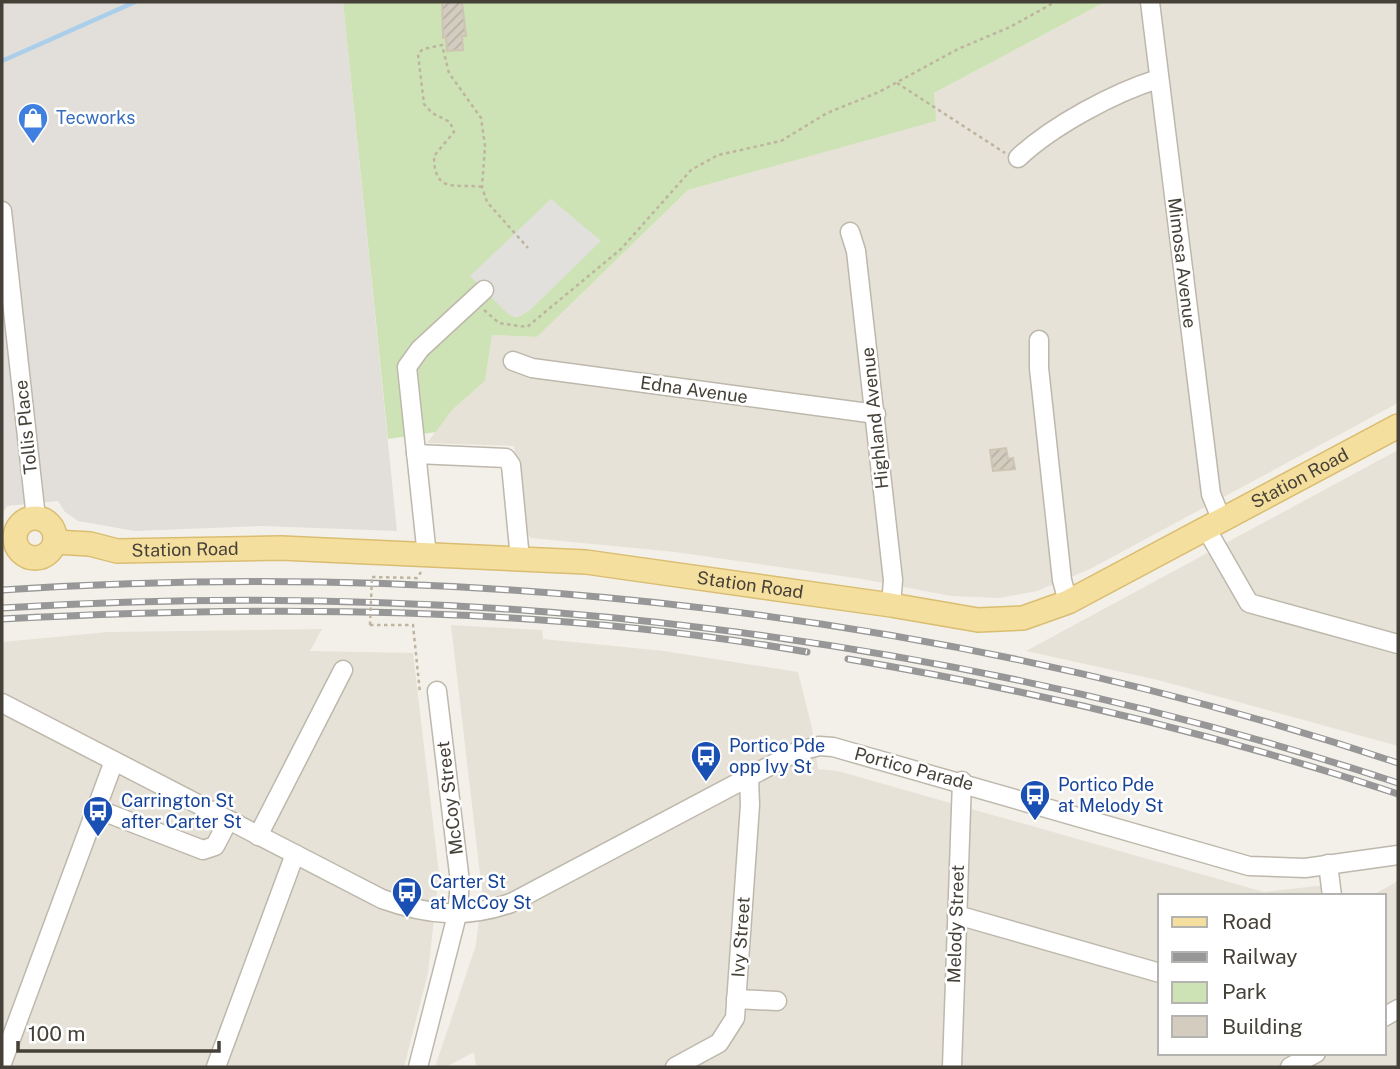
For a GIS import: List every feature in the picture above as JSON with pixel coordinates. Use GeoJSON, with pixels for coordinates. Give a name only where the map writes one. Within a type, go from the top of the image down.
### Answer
{"type":"FeatureCollection","features":[{"type":"Feature","properties":{"kind":"main road","name":"Station Road"},"geometry":{"type":"LineString","coordinates":[[55,542],[90,544],[117,551],[281,548],[586,562],[891,605],[978,620],[1005,621],[1045,613],[1068,602],[1398,426]]}},
{"type":"Feature","properties":{"kind":"main road"},"geometry":{"type":"LineString","coordinates":[[36,518],[52,528],[55,542],[48,553],[36,558],[23,555],[8,541],[19,526],[36,518]]}},
{"type":"Feature","properties":{"kind":"street","name":"Mimosa Avenue"},"geometry":{"type":"LineString","coordinates":[[1150,2],[1214,526],[1249,603],[1398,644]]}},
{"type":"Feature","properties":{"kind":"street"},"geometry":{"type":"LineString","coordinates":[[1018,158],[1037,140],[1137,85],[1158,79]]}},
{"type":"Feature","properties":{"kind":"street","name":"Tollis Place"},"geometry":{"type":"LineString","coordinates":[[2,211],[36,518]]}},
{"type":"Feature","properties":{"kind":"street","name":"Highland Avenue"},"geometry":{"type":"LineString","coordinates":[[850,232],[856,251],[876,414],[893,580],[891,605]]}},
{"type":"Feature","properties":{"kind":"street"},"geometry":{"type":"LineString","coordinates":[[427,556],[407,367],[420,349],[478,296]]}},
{"type":"Feature","properties":{"kind":"street"},"geometry":{"type":"LineString","coordinates":[[1039,340],[1043,408],[1068,602]]}},
{"type":"Feature","properties":{"kind":"street","name":"Edna Avenue"},"geometry":{"type":"LineString","coordinates":[[513,361],[544,370],[876,414]]}},
{"type":"Feature","properties":{"kind":"street"},"geometry":{"type":"LineString","coordinates":[[416,454],[506,458],[510,465],[520,559]]}},
{"type":"Feature","properties":{"kind":"street"},"geometry":{"type":"LineString","coordinates":[[258,836],[343,670]]}},
{"type":"Feature","properties":{"kind":"street","name":"McCoy Street"},"geometry":{"type":"LineString","coordinates":[[418,1067],[457,915],[460,882],[437,691]]}},
{"type":"Feature","properties":{"kind":"street","name":"Portico Parade"},"geometry":{"type":"LineString","coordinates":[[2,703],[382,899],[419,911],[457,915],[492,910],[511,903],[796,752],[819,746],[833,747],[961,781],[1249,866],[1305,868],[1398,855]]}},
{"type":"Feature","properties":{"kind":"street"},"geometry":{"type":"LineString","coordinates":[[2,1063],[114,761]]}},
{"type":"Feature","properties":{"kind":"street","name":"Ivy Street"},"geometry":{"type":"LineString","coordinates":[[675,1067],[696,1062],[726,1036],[735,1018],[750,777]]}},
{"type":"Feature","properties":{"kind":"street","name":"Melody Street"},"geometry":{"type":"LineString","coordinates":[[951,1067],[961,781]]}},
{"type":"Feature","properties":{"kind":"street"},"geometry":{"type":"LineString","coordinates":[[97,809],[203,850],[215,846],[228,821]]}},
{"type":"Feature","properties":{"kind":"street"},"geometry":{"type":"LineString","coordinates":[[216,1067],[295,854]]}},
{"type":"Feature","properties":{"kind":"street"},"geometry":{"type":"LineString","coordinates":[[1328,864],[1332,894]]}},
{"type":"Feature","properties":{"kind":"street"},"geometry":{"type":"LineString","coordinates":[[957,915],[1158,972]]}},
{"type":"Feature","properties":{"kind":"street"},"geometry":{"type":"LineString","coordinates":[[736,999],[777,1001]]}},
{"type":"Feature","properties":{"kind":"street"},"geometry":{"type":"LineString","coordinates":[[1290,1067],[1312,1055]]}},
{"type":"Feature","properties":{"kind":"path"},"geometry":{"type":"LineString","coordinates":[[478,296],[499,323],[527,327],[621,249],[691,170],[718,155],[781,141],[827,113],[897,83],[958,49],[1010,27],[1055,2]]}},
{"type":"Feature","properties":{"kind":"path"},"geometry":{"type":"LineString","coordinates":[[482,187],[450,187],[441,181],[435,169],[434,156],[454,132],[450,122],[428,110],[421,98],[423,82],[417,63],[418,54],[423,49],[442,46],[449,73],[481,118],[485,146],[482,187],[492,211],[528,248]]}},
{"type":"Feature","properties":{"kind":"path"},"geometry":{"type":"LineString","coordinates":[[897,83],[998,151],[1018,158]]}},
{"type":"Feature","properties":{"kind":"path"},"geometry":{"type":"LineString","coordinates":[[407,579],[372,577],[370,625],[413,625],[420,693],[437,691]]}},
{"type":"Feature","properties":{"kind":"shaded area"},"geometry":{"type":"Polygon","coordinates":[[[2,2],[343,2],[397,531],[262,526],[135,531],[78,521],[65,512],[58,501],[7,506],[2,514],[2,2]]]}},
{"type":"Feature","properties":{"kind":"shaded area"},"geometry":{"type":"Polygon","coordinates":[[[1105,2],[1398,2],[1398,403],[1090,569],[1037,591],[1000,598],[951,596],[862,579],[675,552],[531,538],[524,531],[514,446],[427,443],[451,411],[485,381],[492,335],[537,337],[688,190],[935,121],[934,93],[1105,2]]]}},
{"type":"Feature","properties":{"kind":"shaded area"},"geometry":{"type":"Polygon","coordinates":[[[551,199],[601,241],[530,310],[517,318],[508,314],[470,276],[551,199]]]}},
{"type":"Feature","properties":{"kind":"shaded area"},"geometry":{"type":"Polygon","coordinates":[[[1398,450],[1398,746],[1158,680],[1026,651],[1398,450]]]}},
{"type":"Feature","properties":{"kind":"shaded area"},"geometry":{"type":"Polygon","coordinates":[[[451,625],[542,630],[543,639],[664,651],[798,672],[812,728],[818,769],[838,771],[1264,892],[1326,885],[1324,894],[1158,894],[1158,1055],[1386,1055],[1386,894],[1375,894],[1398,881],[1398,1067],[476,1067],[474,1052],[446,1067],[435,1067],[476,945],[482,891],[451,625]]]}},
{"type":"Feature","properties":{"kind":"shaded area"},"geometry":{"type":"Polygon","coordinates":[[[322,629],[310,651],[413,653],[439,874],[428,973],[404,1067],[2,1067],[2,642],[108,632],[322,629]]]}},
{"type":"Feature","properties":{"kind":"green space"},"geometry":{"type":"Polygon","coordinates":[[[343,2],[1105,2],[934,93],[936,121],[688,190],[537,337],[492,335],[485,381],[451,411],[436,432],[388,439],[343,2]]]}},
{"type":"Feature","properties":{"kind":"building"},"geometry":{"type":"Polygon","coordinates":[[[442,2],[462,2],[466,36],[462,36],[463,50],[447,51],[446,37],[443,38],[442,2]]]}},
{"type":"Feature","properties":{"kind":"building"},"geometry":{"type":"Polygon","coordinates":[[[1006,448],[1008,459],[1013,458],[1015,469],[993,471],[990,450],[1006,448]]]}},
{"type":"Feature","properties":{"kind":"waterway"},"geometry":{"type":"LineString","coordinates":[[2,61],[135,2]]}},
{"type":"Feature","properties":{"kind":"railway"},"geometry":{"type":"LineString","coordinates":[[2,590],[178,582],[355,583],[532,592],[709,609],[884,634],[1058,668],[1229,711],[1398,763]]}},
{"type":"Feature","properties":{"kind":"railway"},"geometry":{"type":"LineString","coordinates":[[2,608],[179,601],[356,602],[532,611],[708,628],[883,654],[1056,689],[1228,731],[1398,783]]}},
{"type":"Feature","properties":{"kind":"railway"},"geometry":{"type":"LineString","coordinates":[[2,619],[203,612],[405,613],[607,625],[807,652]]}},
{"type":"Feature","properties":{"kind":"railway"},"geometry":{"type":"LineString","coordinates":[[848,659],[988,685],[1126,716],[1262,752],[1398,794]]}},
{"type":"Feature","properties":{"kind":"place","name":"Tecworks"},"geometry":{"type":"Point","coordinates":[33,145]}},
{"type":"Feature","properties":{"kind":"place","name":"Portico Pde opp Ivy St"},"geometry":{"type":"Point","coordinates":[706,783]}},
{"type":"Feature","properties":{"kind":"place","name":"Portico Pde at Melody St"},"geometry":{"type":"Point","coordinates":[1035,822]}},
{"type":"Feature","properties":{"kind":"place","name":"Carrington St after Carter St"},"geometry":{"type":"Point","coordinates":[98,838]}},
{"type":"Feature","properties":{"kind":"place","name":"Carter St at McCoy St"},"geometry":{"type":"Point","coordinates":[407,919]}}]}
